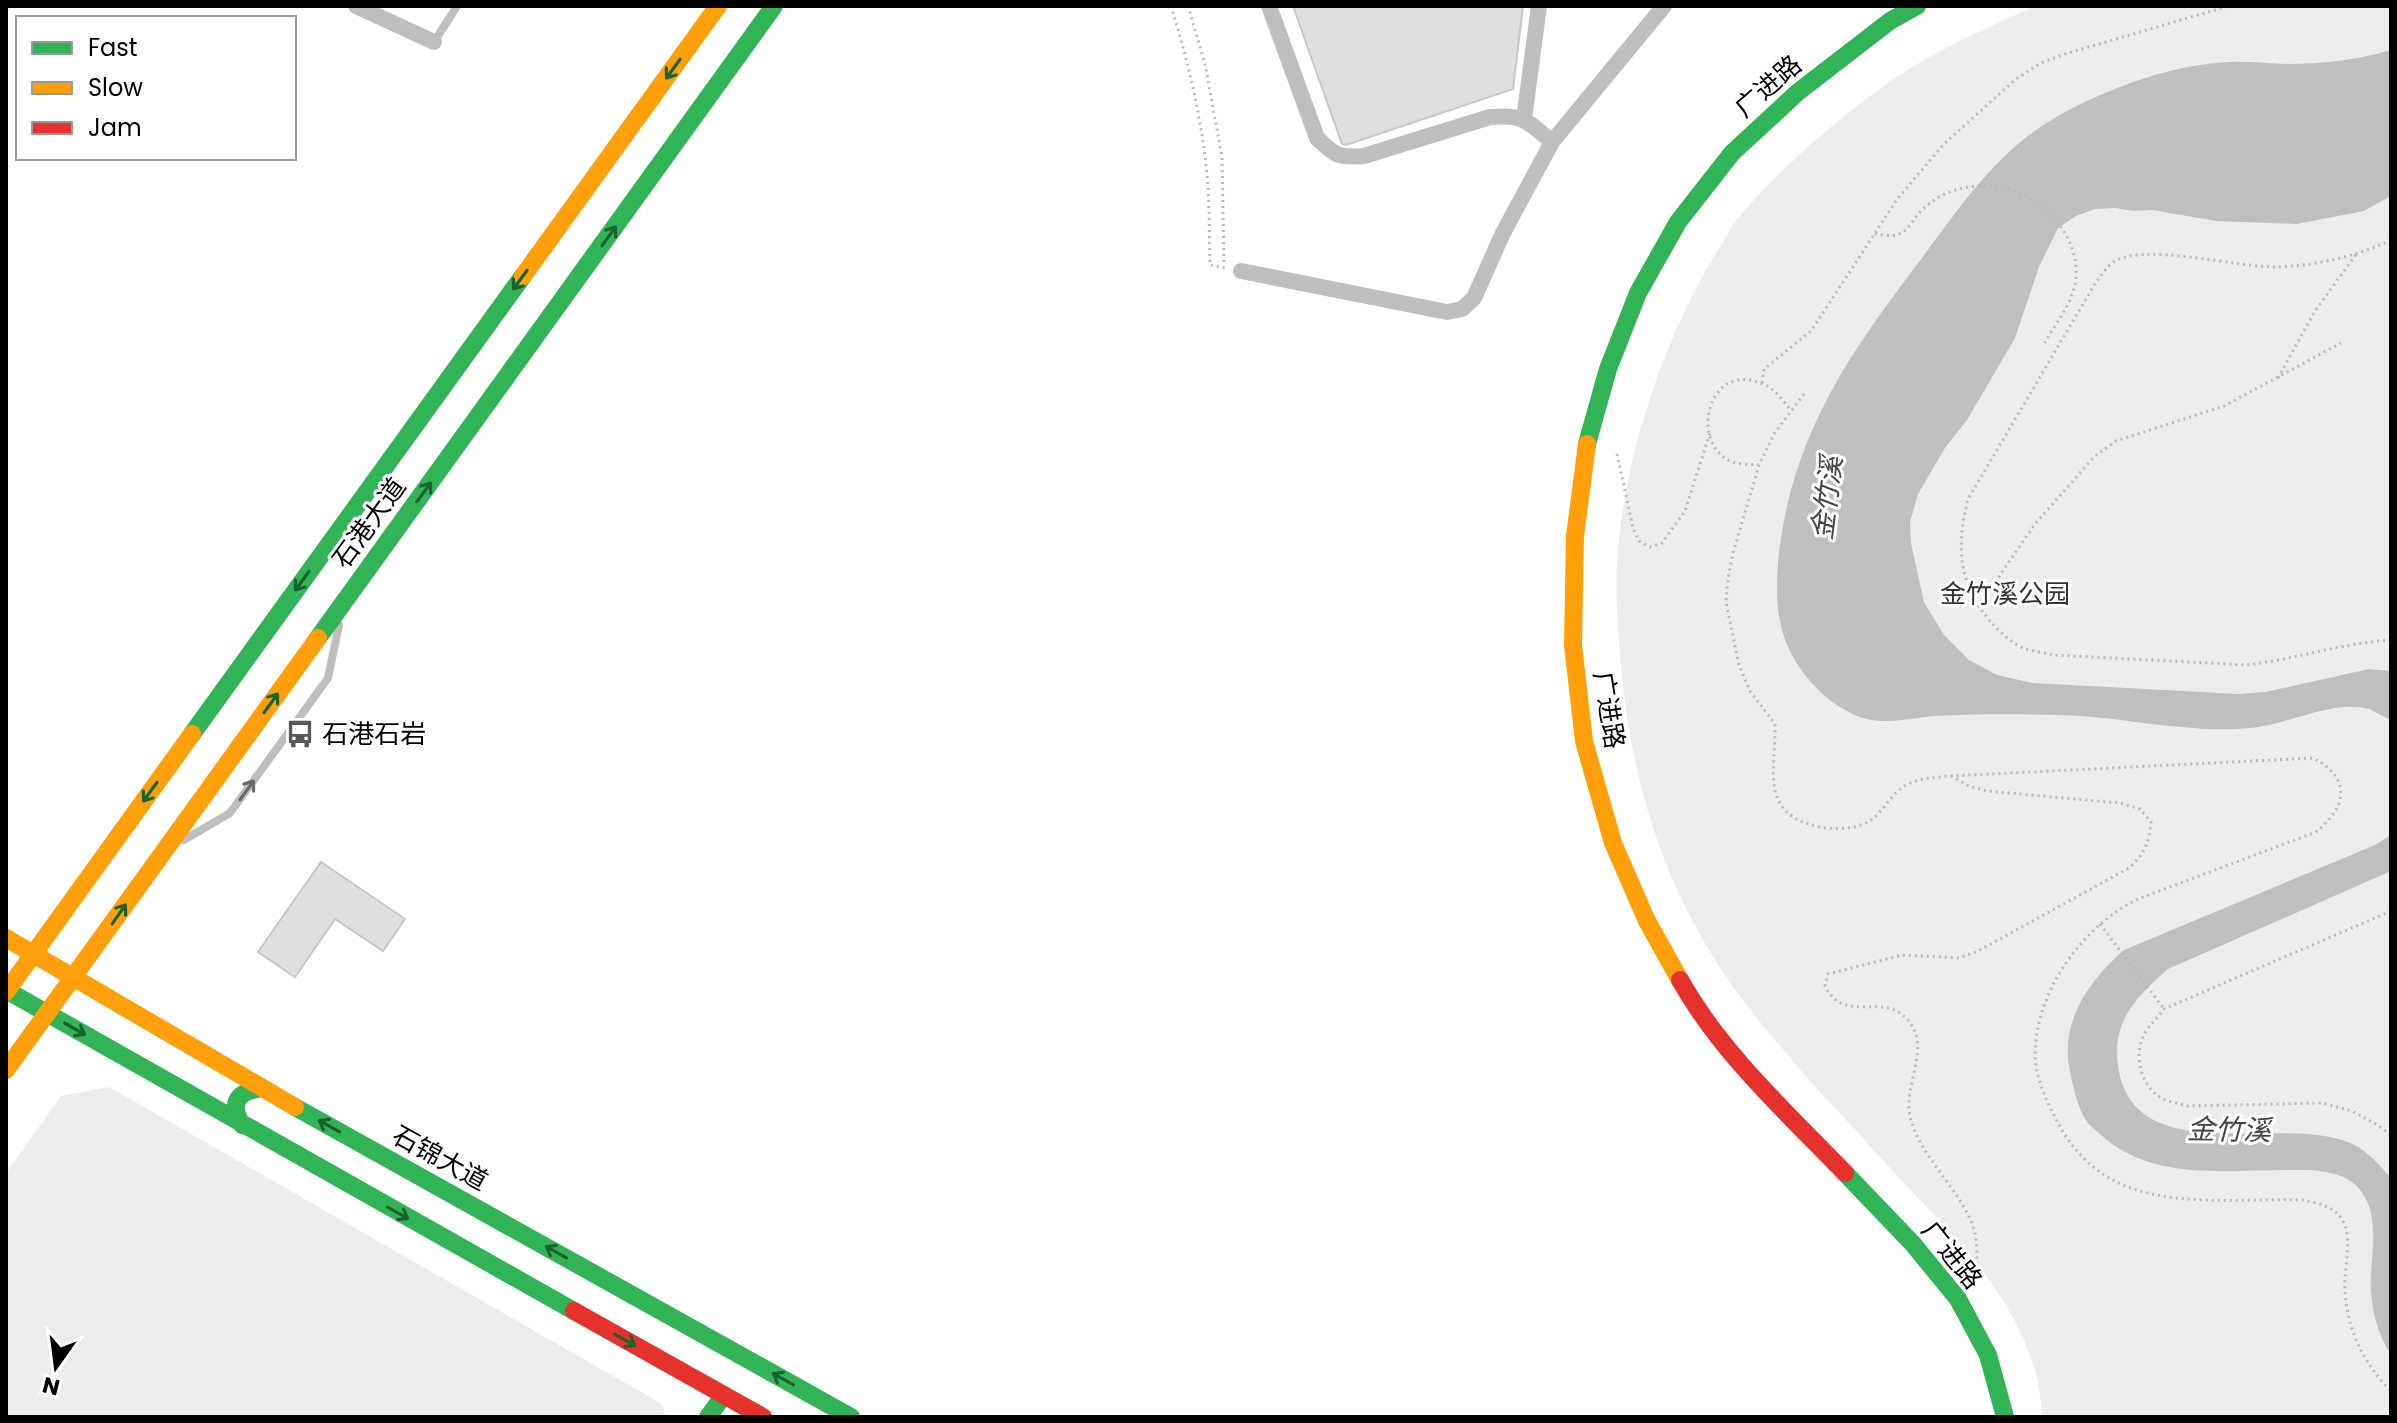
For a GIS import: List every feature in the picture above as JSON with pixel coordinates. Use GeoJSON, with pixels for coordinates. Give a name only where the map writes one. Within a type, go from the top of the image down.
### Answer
{"type":"FeatureCollection","features":[{"type":"Feature","properties":{"kind":"main road","name":"石港大道"},"geometry":{"type":"LineString","coordinates":[[6,991],[718,6]]}},
{"type":"Feature","properties":{"kind":"main road","name":"石港大道"},"geometry":{"type":"LineString","coordinates":[[6,1070],[774,6]]}},
{"type":"Feature","properties":{"kind":"main road","name":"广进路"},"geometry":{"type":"LineString","coordinates":[[1917,6],[1890,21],[1798,92],[1732,153],[1678,222],[1638,293],[1608,369],[1586,448],[1575,536],[1573,645],[1584,741],[1613,843],[1647,921],[1694,1005],[1753,1077],[1913,1244],[1958,1299],[1988,1355],[2005,1417]]}},
{"type":"Feature","properties":{"kind":"main road","name":"石锦大道"},"geometry":{"type":"LineString","coordinates":[[6,938],[261,1088],[851,1417]]}},
{"type":"Feature","properties":{"kind":"main road"},"geometry":{"type":"LineString","coordinates":[[6,991],[763,1417]]}},
{"type":"Feature","properties":{"kind":"main road"},"geometry":{"type":"LineString","coordinates":[[242,1125],[235,1113],[238,1099],[249,1089],[261,1088]]}},
{"type":"Feature","properties":{"kind":"main road"},"geometry":{"type":"LineString","coordinates":[[708,1417],[724,1395]]}},
{"type":"Feature","properties":{"kind":"street"},"geometry":{"type":"LineString","coordinates":[[356,6],[434,42]]}},
{"type":"Feature","properties":{"kind":"street"},"geometry":{"type":"LineString","coordinates":[[1269,6],[1317,138],[1331,153],[1348,157],[1364,156],[1490,117],[1509,115],[1524,119],[1552,142]]}},
{"type":"Feature","properties":{"kind":"street"},"geometry":{"type":"LineString","coordinates":[[1524,119],[1539,6]]}},
{"type":"Feature","properties":{"kind":"street"},"geometry":{"type":"LineString","coordinates":[[1241,271],[1447,312],[1462,309],[1474,298],[1503,233],[1552,142],[1664,6]]}},
{"type":"Feature","properties":{"kind":"lane"},"geometry":{"type":"LineString","coordinates":[[434,42],[457,6]]}},
{"type":"Feature","properties":{"kind":"lane"},"geometry":{"type":"LineString","coordinates":[[163,852],[230,813],[328,678],[344,603]]}},
{"type":"Feature","properties":{"kind":"path"},"geometry":{"type":"LineString","coordinates":[[1171,6],[1200,121],[1207,168],[1210,265],[1224,267],[1222,157],[1205,64],[1188,6]]}},
{"type":"Feature","properties":{"kind":"path"},"geometry":{"type":"LineString","coordinates":[[1762,383],[1764,369],[1811,331],[1898,198],[1944,144],[2016,79],[2043,62],[2229,6]]}},
{"type":"Feature","properties":{"kind":"path"},"geometry":{"type":"LineString","coordinates":[[1875,234],[1897,235],[1938,197],[1961,187],[2000,187],[2026,195],[2050,215],[2067,236],[2075,257],[2076,279],[2070,299],[2044,344]]}},
{"type":"Feature","properties":{"kind":"path"},"geometry":{"type":"LineString","coordinates":[[2391,240],[2373,249],[2276,267],[2156,254],[2129,256],[2112,262],[2096,282],[1968,499],[1960,551],[1965,580],[1978,607],[2000,632],[2023,647],[2053,655],[2247,665],[2361,642],[2391,640]]}},
{"type":"Feature","properties":{"kind":"path"},"geometry":{"type":"LineString","coordinates":[[2278,378],[2315,311],[2357,252]]}},
{"type":"Feature","properties":{"kind":"path"},"geometry":{"type":"LineString","coordinates":[[2060,317],[2072,324]]}},
{"type":"Feature","properties":{"kind":"path"},"geometry":{"type":"LineString","coordinates":[[1978,607],[2035,524],[2095,456],[2116,441],[2224,406],[2341,343]]}},
{"type":"Feature","properties":{"kind":"path"},"geometry":{"type":"LineString","coordinates":[[1617,454],[1633,528],[1639,541],[1650,547],[1662,543],[1685,511],[1710,433],[1711,401],[1720,388],[1731,381],[1762,383],[1792,410]]}},
{"type":"Feature","properties":{"kind":"path"},"geometry":{"type":"LineString","coordinates":[[1804,394],[1774,434],[1759,465],[1733,553],[1726,602],[1739,665],[1750,691],[1775,724],[1772,774],[1775,794],[1785,810],[1797,820],[1832,829],[1852,827],[1869,822],[1900,789],[1914,781],[1950,776],[2313,758],[2329,766],[2338,778],[2341,791],[2337,806],[2328,822],[2316,832],[2138,899],[2118,909],[2100,924],[2080,944],[2062,970],[2040,1023],[2035,1054],[2040,1081],[2064,1135],[2082,1158],[2110,1179],[2144,1193],[2177,1199],[2302,1200],[2320,1203],[2334,1211],[2344,1222],[2347,1239],[2345,1285],[2354,1337],[2366,1360],[2391,1391]]}},
{"type":"Feature","properties":{"kind":"path"},"geometry":{"type":"LineString","coordinates":[[1710,433],[1715,446],[1726,459],[1759,465]]}},
{"type":"Feature","properties":{"kind":"path"},"geometry":{"type":"LineString","coordinates":[[1950,776],[1987,791],[2120,803],[2140,809],[2151,822],[2150,840],[2141,857],[2129,868],[1978,951],[1959,958],[1902,955],[1828,974],[1825,986],[1830,997],[1837,1002],[1844,1006],[1889,1007],[1905,1017],[1916,1033],[1919,1053],[1909,1097],[1910,1116],[1918,1136],[1971,1221],[1977,1242],[1976,1282]]}},
{"type":"Feature","properties":{"kind":"path"},"geometry":{"type":"LineString","coordinates":[[2391,911],[2164,1009],[2143,1037],[2139,1061],[2144,1079],[2157,1095],[2187,1106],[2322,1103],[2352,1111],[2391,1135]]}},
{"type":"Feature","properties":{"kind":"path"},"geometry":{"type":"LineString","coordinates":[[2100,924],[2164,1009]]}},
{"type":"Feature","properties":{"kind":"green space","name":"金竹溪公园"},"geometry":{"type":"Polygon","coordinates":[[[2035,6],[2391,6],[2391,1417],[2042,1417],[2037,1380],[2026,1345],[2010,1313],[1968,1253],[1834,1107],[1739,995],[1692,919],[1657,839],[1644,797],[1626,710],[1621,665],[1616,588],[1619,535],[1628,482],[1648,403],[1692,296],[1738,218],[1792,161],[1830,128],[1889,82],[1924,60],[2035,6]]]}},
{"type":"Feature","properties":{"kind":"green space"},"geometry":{"type":"Polygon","coordinates":[[[109,1087],[662,1404],[666,1417],[6,1417],[6,1173],[61,1096],[109,1087]]]}},
{"type":"Feature","properties":{"kind":"water","name":"金竹溪"},"geometry":{"type":"Polygon","coordinates":[[[2391,50],[2391,196],[2364,211],[2297,224],[2216,221],[2152,210],[2095,209],[2076,216],[2058,228],[2039,267],[2015,338],[1967,420],[1945,448],[1918,494],[1910,522],[1911,543],[1924,602],[1944,635],[1969,660],[1997,675],[2032,683],[2239,694],[2266,692],[2369,669],[2391,671],[2391,720],[2369,709],[2341,707],[2264,726],[2226,729],[2057,715],[1950,715],[1881,721],[1853,714],[1825,696],[1796,662],[1784,636],[1778,609],[1779,553],[1797,469],[1829,395],[1849,361],[1896,292],[1986,175],[2004,156],[2045,124],[2088,101],[2147,77],[2209,64],[2314,63],[2353,59],[2391,50]]]}},
{"type":"Feature","properties":{"kind":"water"},"geometry":{"type":"Polygon","coordinates":[[[2391,835],[2391,871],[2168,969],[2146,989],[2129,1011],[2118,1036],[2117,1050],[2118,1066],[2129,1099],[2151,1119],[2180,1129],[2214,1133],[2321,1135],[2356,1146],[2391,1178],[2391,1355],[2380,1332],[2372,1299],[2373,1233],[2369,1205],[2352,1182],[2321,1171],[2190,1170],[2143,1160],[2121,1150],[2088,1123],[2076,1098],[2068,1053],[2069,1036],[2080,1004],[2099,975],[2124,950],[2375,845],[2391,835]]]}},
{"type":"Feature","properties":{"kind":"building"},"geometry":{"type":"Polygon","coordinates":[[[1293,6],[1523,6],[1513,89],[1342,144],[1293,6]]]}},
{"type":"Feature","properties":{"kind":"building"},"geometry":{"type":"Polygon","coordinates":[[[321,862],[405,919],[383,951],[335,919],[295,977],[258,952],[321,862]]]}},
{"type":"Feature","properties":{"kind":"traffic: fast"},"geometry":{"type":"LineString","coordinates":[[318,638],[774,6]]}},
{"type":"Feature","properties":{"kind":"traffic: fast"},"geometry":{"type":"LineString","coordinates":[[1587,444],[1608,369],[1638,293],[1678,222],[1732,153],[1798,92],[1890,21],[1917,6]]}},
{"type":"Feature","properties":{"kind":"traffic: fast"},"geometry":{"type":"LineString","coordinates":[[192,734],[523,276]]}},
{"type":"Feature","properties":{"kind":"traffic: fast"},"geometry":{"type":"LineString","coordinates":[[6,990],[574,1311]]}},
{"type":"Feature","properties":{"kind":"traffic: fast"},"geometry":{"type":"LineString","coordinates":[[242,1125],[236,1110],[238,1100],[246,1092],[261,1088]]}},
{"type":"Feature","properties":{"kind":"traffic: fast"},"geometry":{"type":"LineString","coordinates":[[295,1107],[851,1417]]}},
{"type":"Feature","properties":{"kind":"traffic: fast"},"geometry":{"type":"LineString","coordinates":[[1845,1173],[1913,1244],[1958,1299],[1988,1355],[2005,1417]]}},
{"type":"Feature","properties":{"kind":"traffic: fast"},"geometry":{"type":"LineString","coordinates":[[708,1417],[724,1395]]}},
{"type":"Feature","properties":{"kind":"traffic: slow"},"geometry":{"type":"LineString","coordinates":[[523,276],[718,6]]}},
{"type":"Feature","properties":{"kind":"traffic: slow"},"geometry":{"type":"LineString","coordinates":[[1587,444],[1575,536],[1573,645],[1584,741],[1613,843],[1647,921],[1680,980]]}},
{"type":"Feature","properties":{"kind":"traffic: slow"},"geometry":{"type":"LineString","coordinates":[[6,1070],[318,638]]}},
{"type":"Feature","properties":{"kind":"traffic: slow"},"geometry":{"type":"LineString","coordinates":[[6,992],[192,734]]}},
{"type":"Feature","properties":{"kind":"traffic: slow"},"geometry":{"type":"LineString","coordinates":[[6,938],[295,1107]]}},
{"type":"Feature","properties":{"kind":"traffic: jam"},"geometry":{"type":"LineString","coordinates":[[1680,980],[1696,1007],[1735,1057],[1845,1173]]}},
{"type":"Feature","properties":{"kind":"traffic: jam"},"geometry":{"type":"LineString","coordinates":[[574,1311],[763,1417]]}},
{"type":"Feature","properties":{"kind":"place","name":"石港石岩"},"geometry":{"type":"Point","coordinates":[300,734]}}]}
